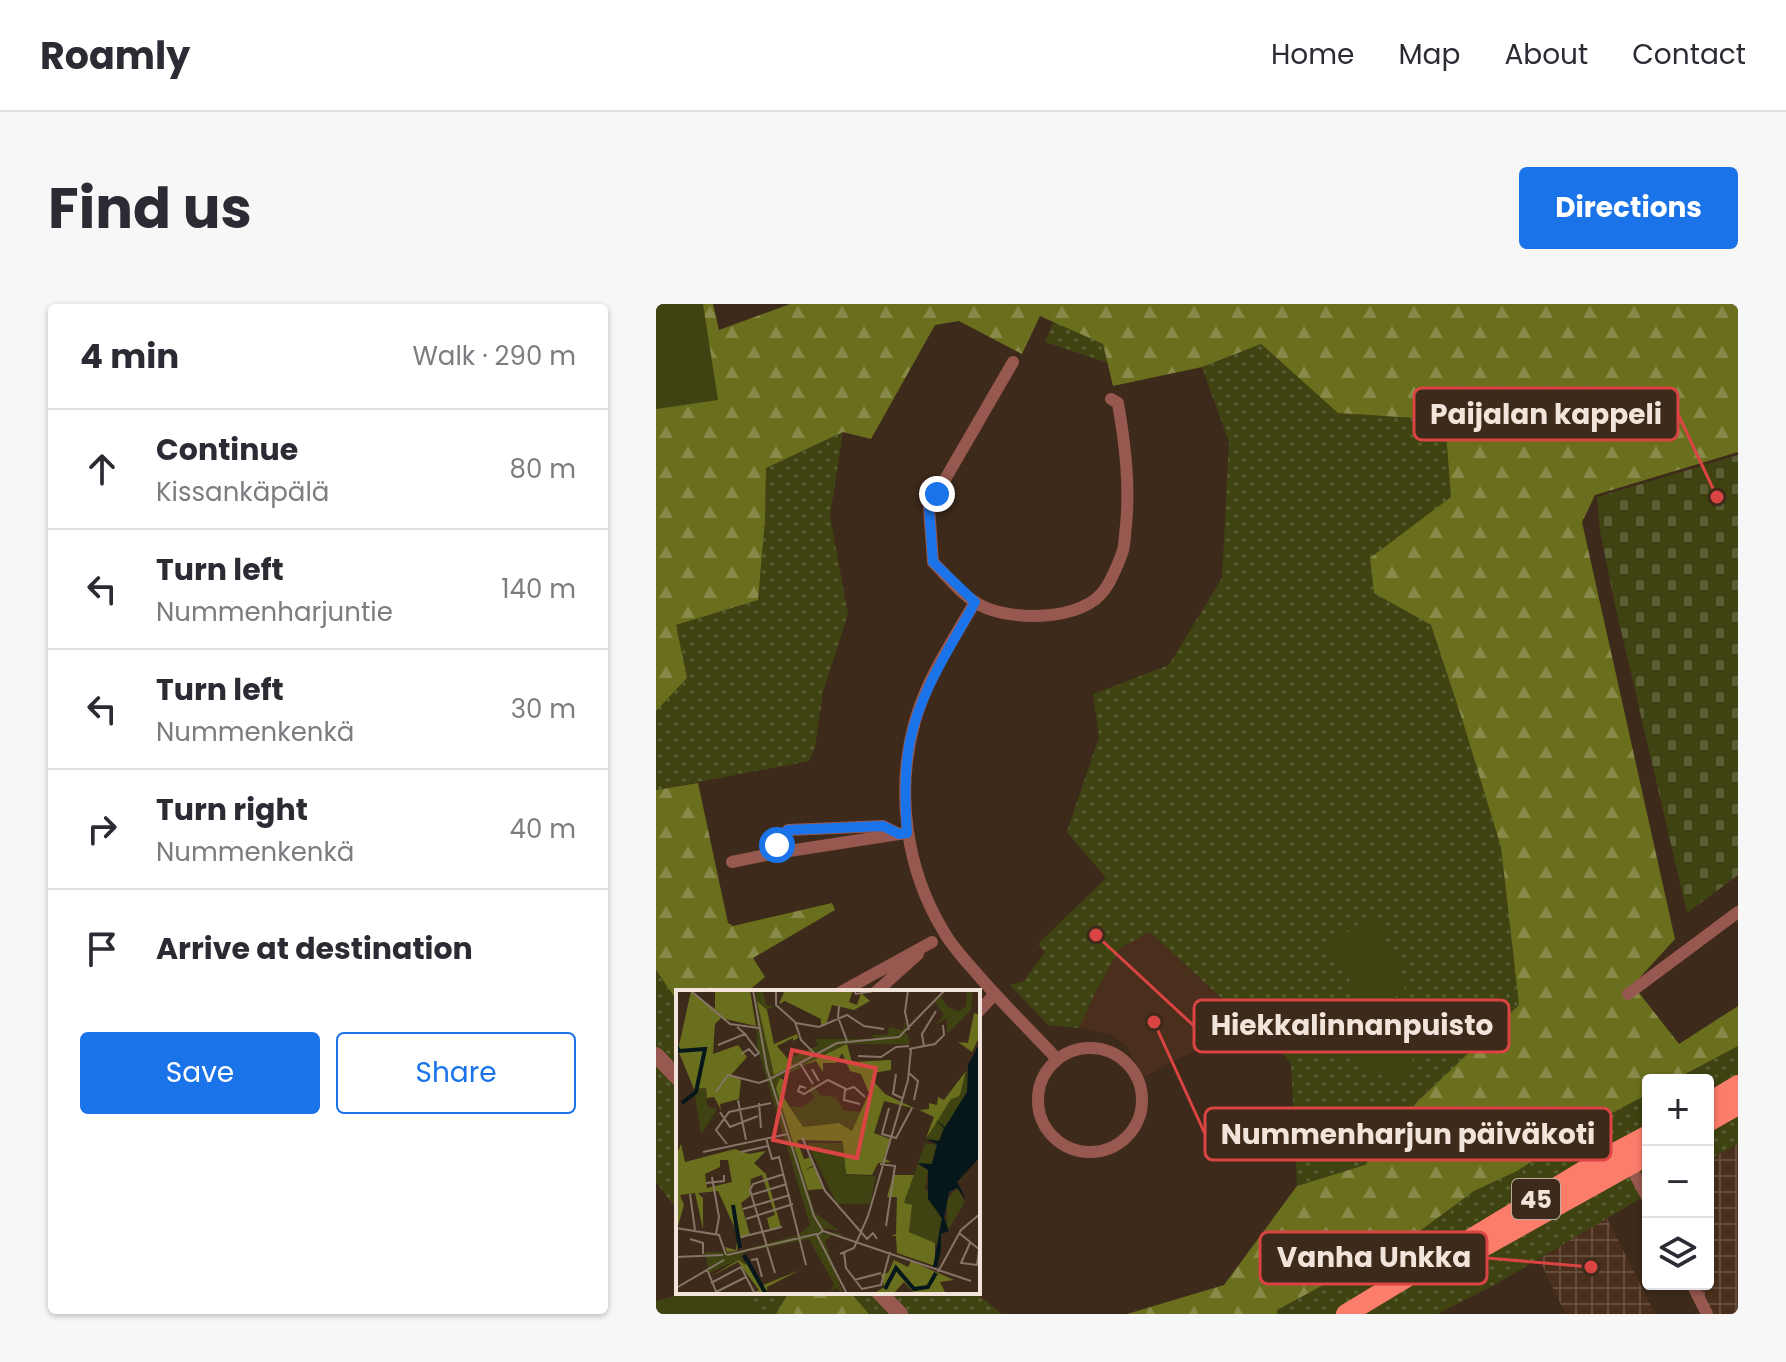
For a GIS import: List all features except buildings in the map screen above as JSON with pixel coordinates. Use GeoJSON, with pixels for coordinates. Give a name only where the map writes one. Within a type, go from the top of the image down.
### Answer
{"type":"FeatureCollection","features":[{"type":"Feature","properties":{"kind":"main road"},"geometry":{"type":"LineString","coordinates":[[1714,1099],[1738,1085]]}},
{"type":"Feature","properties":{"kind":"main road"},"geometry":{"type":"LineString","coordinates":[[1714,1119],[1738,1105]]}},
{"type":"Feature","properties":{"kind":"main road","name":"45"},"geometry":{"type":"LineString","coordinates":[[1346,1314],[1375,1295],[1633,1157]]}},
{"type":"Feature","properties":{"kind":"main road","name":"45"},"geometry":{"type":"LineString","coordinates":[[1359,1314],[1633,1157]]}},
{"type":"Feature","properties":{"kind":"street"},"geometry":{"type":"LineString","coordinates":[[1013,362],[929,507],[933,562],[975,602],[986,608],[1010,615],[1044,616],[1069,612],[1104,591],[1123,550],[1129,500],[1118,403],[1111,399]]}},
{"type":"Feature","properties":{"kind":"street"},"geometry":{"type":"LineString","coordinates":[[975,602],[934,674],[915,721],[907,764],[903,833],[924,895],[944,933],[995,994],[1057,1059]]}},
{"type":"Feature","properties":{"kind":"street"},"geometry":{"type":"LineString","coordinates":[[776,853],[777,845],[788,830],[883,826],[903,833]]}},
{"type":"Feature","properties":{"kind":"street"},"geometry":{"type":"LineString","coordinates":[[732,862],[903,833]]}},
{"type":"Feature","properties":{"kind":"street"},"geometry":{"type":"LineString","coordinates":[[1628,994],[1738,912]]}},
{"type":"Feature","properties":{"kind":"street"},"geometry":{"type":"LineString","coordinates":[[878,990],[944,933]]}},
{"type":"Feature","properties":{"kind":"street"},"geometry":{"type":"LineString","coordinates":[[845,990],[932,942]]}},
{"type":"Feature","properties":{"kind":"street"},"geometry":{"type":"LineString","coordinates":[[980,1010],[995,994]]}},
{"type":"Feature","properties":{"kind":"street"},"geometry":{"type":"LineString","coordinates":[[1096,1049],[1115,1055],[1130,1067],[1142,1099],[1137,1123],[1126,1138],[1107,1150],[1085,1153],[1065,1147],[1048,1132],[1039,1114],[1038,1094],[1045,1073],[1057,1059],[1075,1050],[1096,1049]]}},
{"type":"Feature","properties":{"kind":"street"},"geometry":{"type":"LineString","coordinates":[[656,1055],[676,1076]]}},
{"type":"Feature","properties":{"kind":"street"},"geometry":{"type":"LineString","coordinates":[[1633,1157],[1642,1182]]}},
{"type":"Feature","properties":{"kind":"street"},"geometry":{"type":"LineString","coordinates":[[1695,1290],[1707,1314]]}},
{"type":"Feature","properties":{"kind":"street"},"geometry":{"type":"LineString","coordinates":[[881,1294],[900,1314]]}},
{"type":"Feature","properties":{"kind":"shaded area"},"geometry":{"type":"Polygon","coordinates":[[[1150,932],[1228,1004],[1245,997],[1256,1019],[1144,1077],[1125,1044],[1108,1034],[1079,1028],[1120,948],[1150,932]]]}},
{"type":"Feature","properties":{"kind":"shaded area"},"geometry":{"type":"Polygon","coordinates":[[[1738,1144],[1738,1314],[1711,1314],[1699,1290],[1714,1290],[1714,1157],[1738,1144]]]}},
{"type":"Feature","properties":{"kind":"shaded area"},"geometry":{"type":"Polygon","coordinates":[[[1607,1218],[1655,1314],[1567,1314],[1539,1259],[1607,1218]]]}},
{"type":"Feature","properties":{"kind":"green space"},"geometry":{"type":"Polygon","coordinates":[[[656,304],[713,304],[719,330],[790,304],[1738,304],[1738,452],[1595,495],[1582,522],[1675,939],[1633,985],[1679,1044],[1738,1006],[1738,1046],[1685,1074],[1642,1074],[1642,1097],[1582,1129],[1517,1171],[1474,1191],[1409,1239],[1277,1310],[1277,1314],[1127,1314],[1224,1285],[1297,1186],[1365,1165],[1418,1101],[1519,1005],[1501,847],[1431,625],[1374,593],[1370,558],[1451,497],[1445,420],[1338,413],[1261,344],[1202,367],[1113,386],[1103,344],[1040,316],[1022,354],[959,321],[935,325],[871,439],[843,432],[766,468],[758,600],[676,625],[687,678],[656,711],[656,304]]]}},
{"type":"Feature","properties":{"kind":"green space"},"geometry":{"type":"Polygon","coordinates":[[[656,304],[703,304],[718,400],[656,409],[656,304]]]}},
{"type":"Feature","properties":{"kind":"green space"},"geometry":{"type":"Polygon","coordinates":[[[1054,321],[1103,344],[1108,363],[1045,342],[1054,321]]]}},
{"type":"Feature","properties":{"kind":"green space"},"geometry":{"type":"Polygon","coordinates":[[[1261,344],[1338,413],[1445,420],[1452,497],[1370,558],[1374,592],[1431,625],[1501,847],[1519,1005],[1418,1101],[1365,1165],[1297,1186],[1291,1064],[1256,1019],[1245,997],[1228,1004],[1150,932],[1120,948],[1079,1028],[1048,1025],[1010,985],[1024,981],[1045,952],[1038,944],[1106,878],[1067,832],[1099,737],[1093,694],[1169,665],[1222,578],[1229,442],[1202,367],[1261,344]]]}},
{"type":"Feature","properties":{"kind":"green space"},"geometry":{"type":"Polygon","coordinates":[[[843,432],[830,516],[848,614],[823,692],[815,747],[809,761],[656,790],[656,711],[687,678],[676,625],[758,600],[766,468],[843,432]]]}},
{"type":"Feature","properties":{"kind":"green space"},"geometry":{"type":"Polygon","coordinates":[[[1738,455],[1738,875],[1687,913],[1616,609],[1600,531],[1597,497],[1738,455]]]}},
{"type":"Feature","properties":{"kind":"green space"},"geometry":{"type":"Polygon","coordinates":[[[698,783],[728,923],[733,926],[832,903],[835,910],[753,958],[765,977],[749,990],[676,990],[676,999],[656,970],[656,790],[698,783]]]}},
{"type":"Feature","properties":{"kind":"green space"},"geometry":{"type":"Polygon","coordinates":[[[1368,916],[1377,922],[1406,982],[1404,991],[1389,1001],[1365,1004],[1358,999],[1347,975],[1330,952],[1330,946],[1368,916]]]}},
{"type":"Feature","properties":{"kind":"green space"},"geometry":{"type":"Polygon","coordinates":[[[656,970],[676,999],[676,1208],[656,1182],[656,970]]]}},
{"type":"Feature","properties":{"kind":"green space"},"geometry":{"type":"Polygon","coordinates":[[[1350,1014],[1417,1051],[1399,1085],[1331,1049],[1350,1014]]]}},
{"type":"Feature","properties":{"kind":"green space"},"geometry":{"type":"Polygon","coordinates":[[[1738,1046],[1738,1144],[1714,1157],[1714,1074],[1685,1074],[1738,1046]]]}},
{"type":"Feature","properties":{"kind":"green space"},"geometry":{"type":"Polygon","coordinates":[[[1642,1097],[1642,1198],[1496,1284],[1437,1314],[1277,1314],[1277,1310],[1409,1239],[1474,1191],[1517,1171],[1582,1129],[1642,1097]]]}},
{"type":"Feature","properties":{"kind":"green space"},"geometry":{"type":"Polygon","coordinates":[[[1335,1112],[1343,1113],[1354,1138],[1356,1154],[1349,1162],[1332,1168],[1322,1166],[1308,1127],[1335,1112]]]}},
{"type":"Feature","properties":{"kind":"green space"},"geometry":{"type":"Polygon","coordinates":[[[682,1294],[740,1294],[755,1314],[656,1314],[656,1301],[682,1294]]]}},
{"type":"Feature","properties":{"kind":"green space"},"geometry":{"type":"Polygon","coordinates":[[[740,1294],[788,1294],[776,1314],[755,1314],[740,1294]]]}},
{"type":"Feature","properties":{"kind":"green space"},"geometry":{"type":"Polygon","coordinates":[[[788,1294],[852,1294],[869,1314],[776,1314],[788,1294]]]}},
{"type":"Feature","properties":{"kind":"green space"},"geometry":{"type":"Polygon","coordinates":[[[852,1294],[977,1294],[1002,1314],[869,1314],[852,1294]]]}},
{"type":"Feature","properties":{"kind":"place","name":"Paijalan kappeli"},"geometry":{"type":"Point","coordinates":[1717,497]}},
{"type":"Feature","properties":{"kind":"place","name":"Hiekkalinnanpuisto"},"geometry":{"type":"Point","coordinates":[1096,935]}},
{"type":"Feature","properties":{"kind":"place","name":"Nummenharjun päiväkoti"},"geometry":{"type":"Point","coordinates":[1154,1022]}},
{"type":"Feature","properties":{"kind":"place","name":"Vanha Unkka"},"geometry":{"type":"Point","coordinates":[1591,1267]}},
{"type":"Feature","properties":{"kind":"route"},"geometry":{"type":"LineString","coordinates":[[777,845],[788,830],[883,826],[899,834],[907,833],[907,764],[915,721],[934,674],[975,602],[933,562],[929,507],[937,494]]}}]}
